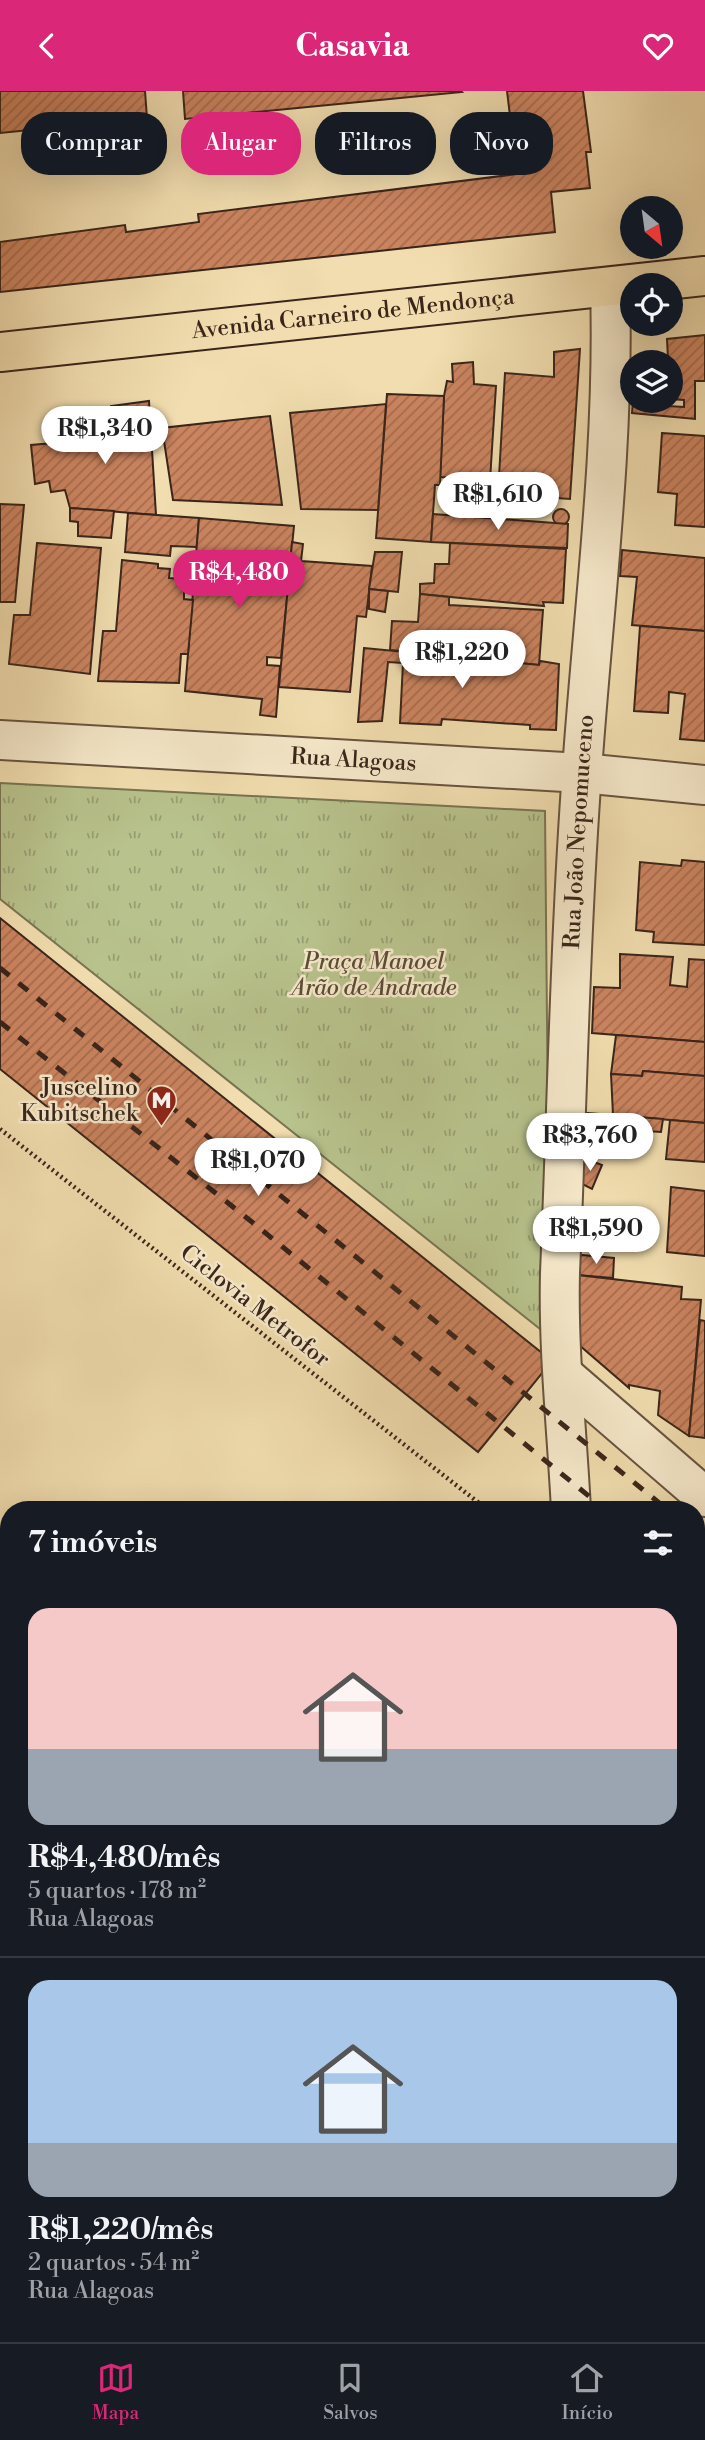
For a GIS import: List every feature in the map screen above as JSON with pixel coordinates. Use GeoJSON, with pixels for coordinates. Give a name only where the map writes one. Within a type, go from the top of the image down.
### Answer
{"type":"FeatureCollection","features":[{"type":"Feature","properties":{"kind":"main road","name":"Avenida Carneiro de Mendonça"},"geometry":{"type":"LineString","coordinates":[[0,352],[705,276]]}},
{"type":"Feature","properties":{"kind":"street","name":"Rua João Nepomuceno"},"geometry":{"type":"LineString","coordinates":[[571,1501],[565,1375],[559,1333],[560,1273],[582,773],[601,530],[611,337],[610,287]]}},
{"type":"Feature","properties":{"kind":"street","name":"Rua Alagoas"},"geometry":{"type":"LineString","coordinates":[[0,740],[582,773],[705,785]]}},
{"type":"Feature","properties":{"kind":"street"},"geometry":{"type":"LineString","coordinates":[[565,1375],[705,1497]]}},
{"type":"Feature","properties":{"kind":"path","name":"Ciclovia Metrofor"},"geometry":{"type":"LineString","coordinates":[[0,1129],[476,1501]]}},
{"type":"Feature","properties":{"kind":"green space","name":"Praça Manoel Arão de Andrade"},"geometry":{"type":"Polygon","coordinates":[[[0,783],[545,811],[550,1337],[0,899],[0,783]]]}},
{"type":"Feature","properties":{"kind":"building"},"geometry":{"type":"Polygon","coordinates":[[[0,91],[145,91],[147,112],[21,112],[21,131],[0,133],[0,91]]]}},
{"type":"Feature","properties":{"kind":"building"},"geometry":{"type":"Polygon","coordinates":[[[183,91],[462,92],[257,112],[184,112],[183,91]]]}},
{"type":"Feature","properties":{"kind":"building"},"geometry":{"type":"Polygon","coordinates":[[[507,91],[583,91],[591,152],[586,152],[590,188],[551,192],[555,232],[0,292],[0,242],[125,225],[126,232],[199,222],[198,214],[509,175],[553,175],[553,112],[510,112],[507,91]]]}},
{"type":"Feature","properties":{"kind":"building"},"geometry":{"type":"Polygon","coordinates":[[[705,335],[705,381],[695,381],[695,419],[632,413],[683,413],[683,350],[668,350],[667,339],[705,335]]]}},
{"type":"Feature","properties":{"kind":"building"},"geometry":{"type":"Polygon","coordinates":[[[580,349],[570,499],[498,494],[505,373],[554,377],[554,352],[580,349]]]}},
{"type":"Feature","properties":{"kind":"building"},"geometry":{"type":"Polygon","coordinates":[[[473,362],[474,384],[496,386],[489,496],[463,493],[465,479],[440,477],[447,381],[453,382],[452,364],[473,362]]]}},
{"type":"Feature","properties":{"kind":"building"},"geometry":{"type":"Polygon","coordinates":[[[387,394],[444,396],[440,485],[435,485],[431,542],[376,538],[387,394]]]}},
{"type":"Feature","properties":{"kind":"building"},"geometry":{"type":"Polygon","coordinates":[[[149,401],[156,515],[70,508],[65,490],[51,492],[49,481],[35,484],[31,445],[113,438],[111,406],[149,401]]]}},
{"type":"Feature","properties":{"kind":"building"},"geometry":{"type":"Polygon","coordinates":[[[386,404],[378,510],[301,509],[290,413],[386,404]]]}},
{"type":"Feature","properties":{"kind":"building"},"geometry":{"type":"Polygon","coordinates":[[[270,416],[282,505],[173,500],[162,428],[270,416]]]}},
{"type":"Feature","properties":{"kind":"building"},"geometry":{"type":"Polygon","coordinates":[[[662,433],[705,436],[705,527],[675,525],[677,494],[658,492],[662,433]]]}},
{"type":"Feature","properties":{"kind":"building"},"geometry":{"type":"Polygon","coordinates":[[[0,504],[24,505],[15,602],[0,602],[0,504]]]}},
{"type":"Feature","properties":{"kind":"building"},"geometry":{"type":"Polygon","coordinates":[[[70,508],[114,511],[111,538],[78,536],[78,522],[70,521],[70,508]]]}},
{"type":"Feature","properties":{"kind":"building"},"geometry":{"type":"Polygon","coordinates":[[[561,509],[567,511],[567,523],[561,525],[555,523],[553,517],[555,511],[561,509]]]}},
{"type":"Feature","properties":{"kind":"building"},"geometry":{"type":"Polygon","coordinates":[[[128,513],[199,518],[197,547],[171,546],[170,556],[125,552],[128,513]]]}},
{"type":"Feature","properties":{"kind":"building"},"geometry":{"type":"Polygon","coordinates":[[[433,514],[568,524],[567,548],[431,542],[433,514]]]}},
{"type":"Feature","properties":{"kind":"building"},"geometry":{"type":"Polygon","coordinates":[[[199,518],[294,526],[281,658],[267,657],[267,665],[280,666],[276,717],[260,715],[262,699],[185,691],[199,518]]]}},
{"type":"Feature","properties":{"kind":"building"},"geometry":{"type":"Polygon","coordinates":[[[292,542],[303,544],[301,561],[372,566],[366,617],[357,616],[350,692],[279,687],[292,542]]]}},
{"type":"Feature","properties":{"kind":"building"},"geometry":{"type":"Polygon","coordinates":[[[37,543],[101,548],[90,674],[9,664],[14,615],[30,615],[37,543]]]}},
{"type":"Feature","properties":{"kind":"building"},"geometry":{"type":"Polygon","coordinates":[[[450,543],[566,549],[563,603],[543,602],[544,606],[420,594],[420,584],[434,583],[435,564],[449,564],[450,543]]]}},
{"type":"Feature","properties":{"kind":"building"},"geometry":{"type":"Polygon","coordinates":[[[622,550],[705,558],[705,631],[632,625],[637,577],[620,576],[622,550]]]}},
{"type":"Feature","properties":{"kind":"building"},"geometry":{"type":"Polygon","coordinates":[[[375,552],[402,552],[398,592],[369,589],[375,552]]]}},
{"type":"Feature","properties":{"kind":"building"},"geometry":{"type":"Polygon","coordinates":[[[122,560],[158,564],[158,568],[170,569],[169,578],[184,579],[184,599],[193,600],[188,654],[181,654],[179,683],[98,681],[103,631],[116,631],[122,560]]]}},
{"type":"Feature","properties":{"kind":"building"},"geometry":{"type":"Polygon","coordinates":[[[369,589],[388,591],[385,612],[369,609],[369,589]]]}},
{"type":"Feature","properties":{"kind":"building"},"geometry":{"type":"Polygon","coordinates":[[[420,594],[449,597],[449,605],[543,610],[539,665],[390,650],[392,621],[418,622],[420,594]]]}},
{"type":"Feature","properties":{"kind":"building"},"geometry":{"type":"Polygon","coordinates":[[[640,626],[705,631],[705,741],[680,739],[685,694],[669,692],[668,713],[634,711],[640,626]]]}},
{"type":"Feature","properties":{"kind":"building"},"geometry":{"type":"Polygon","coordinates":[[[364,648],[539,665],[540,661],[559,664],[556,730],[530,729],[530,725],[442,719],[441,725],[400,723],[403,663],[388,662],[382,721],[358,722],[364,648]]]}},
{"type":"Feature","properties":{"kind":"building"},"geometry":{"type":"Polygon","coordinates":[[[682,860],[705,862],[705,945],[653,942],[654,932],[636,930],[640,862],[681,866],[682,860]]]}},
{"type":"Feature","properties":{"kind":"building","name":"Juscelino Kubitschek"},"geometry":{"type":"Polygon","coordinates":[[[0,918],[552,1361],[478,1452],[0,1069],[0,918]]]}},
{"type":"Feature","properties":{"kind":"building"},"geometry":{"type":"Polygon","coordinates":[[[620,954],[673,957],[670,985],[687,987],[689,959],[705,960],[705,1042],[592,1033],[594,987],[620,988],[620,954]]]}},
{"type":"Feature","properties":{"kind":"building"},"geometry":{"type":"Polygon","coordinates":[[[616,1035],[705,1042],[705,1076],[643,1071],[642,1076],[611,1074],[616,1035]]]}},
{"type":"Feature","properties":{"kind":"building"},"geometry":{"type":"Polygon","coordinates":[[[643,1071],[705,1076],[705,1123],[613,1115],[611,1074],[642,1076],[643,1071]]]}},
{"type":"Feature","properties":{"kind":"building"},"geometry":{"type":"Polygon","coordinates":[[[587,1113],[663,1119],[661,1132],[647,1131],[646,1142],[585,1140],[587,1113]]]}},
{"type":"Feature","properties":{"kind":"building"},"geometry":{"type":"Polygon","coordinates":[[[670,1120],[705,1123],[705,1162],[666,1159],[670,1120]]]}},
{"type":"Feature","properties":{"kind":"building"},"geometry":{"type":"Polygon","coordinates":[[[584,1158],[602,1165],[592,1189],[582,1184],[584,1158]]]}},
{"type":"Feature","properties":{"kind":"building"},"geometry":{"type":"Polygon","coordinates":[[[671,1187],[705,1191],[705,1256],[667,1252],[671,1187]]]}},
{"type":"Feature","properties":{"kind":"building"},"geometry":{"type":"Polygon","coordinates":[[[582,1255],[614,1258],[613,1278],[577,1275],[578,1257],[582,1255]]]}},
{"type":"Feature","properties":{"kind":"building"},"geometry":{"type":"Polygon","coordinates":[[[577,1275],[682,1287],[681,1299],[701,1300],[689,1436],[658,1415],[660,1391],[629,1385],[629,1388],[571,1338],[577,1275]]]}},
{"type":"Feature","properties":{"kind":"building"},"geometry":{"type":"Polygon","coordinates":[[[700,1320],[705,1321],[705,1438],[689,1436],[700,1320]]]}},
{"type":"Feature","properties":{"kind":"railway"},"geometry":{"type":"LineString","coordinates":[[0,968],[657,1501]]}},
{"type":"Feature","properties":{"kind":"railway"},"geometry":{"type":"LineString","coordinates":[[0,1022],[252,1222],[595,1501]]}},
{"type":"Feature","properties":{"kind":"place","name":"Juscelino Kubitschek"},"geometry":{"type":"Point","coordinates":[161,1128]}}]}
